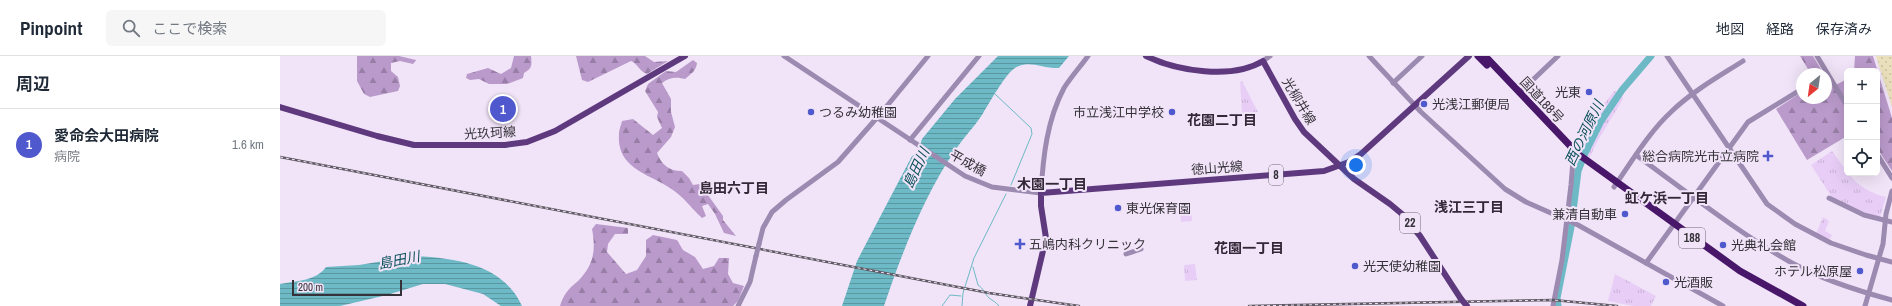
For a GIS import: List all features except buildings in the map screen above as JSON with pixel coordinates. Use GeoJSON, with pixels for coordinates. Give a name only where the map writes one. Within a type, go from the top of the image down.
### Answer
{"type":"FeatureCollection","features":[{"type":"Feature","properties":{"kind":"highway","name":"国道188号"},"geometry":{"type":"LineString","coordinates":[[1478,56],[1576,156],[1586,164],[1740,271],[1802,306]]}},
{"type":"Feature","properties":{"kind":"highway","name":"国道188号"},"geometry":{"type":"LineString","coordinates":[[1485,56],[1576,156]]}},
{"type":"Feature","properties":{"kind":"highway","name":"国道188号"},"geometry":{"type":"LineString","coordinates":[[1672,225],[1738,275],[1793,306]]}},
{"type":"Feature","properties":{"kind":"main road","name":"光玖珂線"},"geometry":{"type":"LineString","coordinates":[[280,107],[384,138],[414,145],[491,146],[511,144],[541,138],[555,131],[685,56]]}},
{"type":"Feature","properties":{"kind":"main road"},"geometry":{"type":"LineString","coordinates":[[1146,56],[1171,66],[1196,70],[1238,70],[1256,66],[1263,61]]}},
{"type":"Feature","properties":{"kind":"main road","name":"徳山光線"},"geometry":{"type":"LineString","coordinates":[[1041,192],[1313,173],[1339,166],[1361,154],[1469,56]]}},
{"type":"Feature","properties":{"kind":"main road","name":"光柳井線"},"geometry":{"type":"LineString","coordinates":[[1263,61],[1295,119],[1304,132],[1339,166],[1354,179],[1390,204],[1412,226],[1467,306]]}},
{"type":"Feature","properties":{"kind":"main road"},"geometry":{"type":"LineString","coordinates":[[1030,306],[1046,238],[1041,206],[1041,192]]}},
{"type":"Feature","properties":{"kind":"street","name":"平成橋"},"geometry":{"type":"LineString","coordinates":[[784,56],[912,141],[977,182],[1005,190],[1041,192]]}},
{"type":"Feature","properties":{"kind":"street"},"geometry":{"type":"LineString","coordinates":[[738,306],[748,287],[763,228],[777,207],[838,162],[877,118],[928,56]]}},
{"type":"Feature","properties":{"kind":"street"},"geometry":{"type":"LineString","coordinates":[[912,141],[979,56]]}},
{"type":"Feature","properties":{"kind":"street"},"geometry":{"type":"LineString","coordinates":[[1041,192],[1044,156],[1054,112],[1070,79],[1088,56]]}},
{"type":"Feature","properties":{"kind":"street"},"geometry":{"type":"LineString","coordinates":[[1263,61],[1270,56]]}},
{"type":"Feature","properties":{"kind":"street"},"geometry":{"type":"LineString","coordinates":[[1369,56],[1414,105],[1505,189],[1526,202],[1570,221],[1723,306]]}},
{"type":"Feature","properties":{"kind":"street"},"geometry":{"type":"LineString","coordinates":[[1393,83],[1422,56]]}},
{"type":"Feature","properties":{"kind":"street"},"geometry":{"type":"LineString","coordinates":[[1519,93],[1558,56]]}},
{"type":"Feature","properties":{"kind":"street"},"geometry":{"type":"LineString","coordinates":[[1667,56],[1765,200],[1795,224],[1831,243],[1878,259],[1892,262]]}},
{"type":"Feature","properties":{"kind":"street"},"geometry":{"type":"LineString","coordinates":[[1817,56],[1823,68]]}},
{"type":"Feature","properties":{"kind":"street"},"geometry":{"type":"LineString","coordinates":[[1615,185],[1663,121],[1692,94],[1743,61]]}},
{"type":"Feature","properties":{"kind":"street"},"geometry":{"type":"LineString","coordinates":[[1832,83],[1846,104]]}},
{"type":"Feature","properties":{"kind":"street"},"geometry":{"type":"LineString","coordinates":[[1646,263],[1672,225],[1748,122],[1796,93]]}},
{"type":"Feature","properties":{"kind":"street"},"geometry":{"type":"LineString","coordinates":[[1636,155],[1745,234],[1792,262],[1869,294],[1892,300]]}},
{"type":"Feature","properties":{"kind":"street"},"geometry":{"type":"LineString","coordinates":[[1553,306],[1570,221],[1571,185],[1576,156]]}},
{"type":"Feature","properties":{"kind":"street"},"geometry":{"type":"LineString","coordinates":[[1880,159],[1892,178]]}},
{"type":"Feature","properties":{"kind":"street"},"geometry":{"type":"LineString","coordinates":[[1865,306],[1883,244],[1885,220],[1892,191]]}},
{"type":"Feature","properties":{"kind":"street"},"geometry":{"type":"LineString","coordinates":[[1829,198],[1864,215],[1892,222]]}},
{"type":"Feature","properties":{"kind":"street"},"geometry":{"type":"LineString","coordinates":[[1126,254],[1141,249]]}},
{"type":"Feature","properties":{"kind":"green space"},"geometry":{"type":"Polygon","coordinates":[[[357,56],[399,56],[416,60],[413,64],[400,61],[391,63],[391,71],[398,77],[400,86],[398,91],[370,97],[364,94],[357,81],[357,56]]]}},
{"type":"Feature","properties":{"kind":"green space"},"geometry":{"type":"Polygon","coordinates":[[[514,56],[531,56],[531,66],[529,70],[524,73],[523,78],[507,84],[489,84],[479,79],[470,80],[466,78],[467,74],[488,68],[501,74],[511,68],[514,56]]]}},
{"type":"Feature","properties":{"kind":"green space"},"geometry":{"type":"Polygon","coordinates":[[[576,56],[645,56],[654,62],[668,61],[647,74],[631,61],[588,82],[582,80],[576,56]]]}},
{"type":"Feature","properties":{"kind":"green space"},"geometry":{"type":"Polygon","coordinates":[[[1800,56],[1813,56],[1820,68],[1807,68],[1800,56]]]}},
{"type":"Feature","properties":{"kind":"green space"},"geometry":{"type":"Polygon","coordinates":[[[1855,56],[1873,56],[1877,68],[1854,68],[1855,56]]]}},
{"type":"Feature","properties":{"kind":"green space"},"geometry":{"type":"Polygon","coordinates":[[[693,60],[697,63],[696,68],[685,79],[673,78],[662,83],[671,99],[671,112],[675,127],[671,137],[657,153],[661,161],[666,166],[673,170],[682,171],[693,185],[700,184],[723,216],[723,220],[736,236],[724,233],[715,214],[708,204],[702,206],[706,216],[702,218],[675,191],[635,168],[622,154],[619,145],[619,132],[622,121],[633,119],[653,135],[662,128],[657,117],[658,112],[645,91],[648,84],[666,71],[676,72],[693,60]]]}},
{"type":"Feature","properties":{"kind":"green space"},"geometry":{"type":"Polygon","coordinates":[[[1880,79],[1892,118],[1892,171],[1880,153],[1880,79]]]}},
{"type":"Feature","properties":{"kind":"green space"},"geometry":{"type":"Polygon","coordinates":[[[1242,81],[1258,112],[1242,113],[1240,82],[1242,81]]]}},
{"type":"Feature","properties":{"kind":"green space"},"geometry":{"type":"Polygon","coordinates":[[[1844,81],[1844,138],[1807,160],[1776,109],[1796,96],[1796,104],[1832,104],[1832,87],[1844,81]]]}},
{"type":"Feature","properties":{"kind":"green space"},"geometry":{"type":"Polygon","coordinates":[[[1614,91],[1622,94],[1623,99],[1597,142],[1589,159],[1577,147],[1584,130],[1614,91]]]}},
{"type":"Feature","properties":{"kind":"green space"},"geometry":{"type":"Polygon","coordinates":[[[1832,151],[1844,167],[1844,176],[1851,176],[1867,190],[1886,197],[1880,217],[1855,209],[1831,196],[1811,165],[1832,151]]]}},
{"type":"Feature","properties":{"kind":"green space"},"geometry":{"type":"Polygon","coordinates":[[[1180,205],[1191,205],[1192,221],[1181,222],[1180,205]]]}},
{"type":"Feature","properties":{"kind":"green space"},"geometry":{"type":"Polygon","coordinates":[[[1823,217],[1829,221],[1825,231],[1832,235],[1830,239],[1816,234],[1823,217]]]}},
{"type":"Feature","properties":{"kind":"green space"},"geometry":{"type":"Polygon","coordinates":[[[596,224],[628,228],[628,234],[615,234],[608,244],[607,252],[626,274],[637,270],[646,256],[646,240],[653,235],[677,240],[683,250],[695,257],[703,269],[714,266],[719,258],[729,258],[728,274],[733,283],[744,286],[738,301],[733,306],[560,306],[567,292],[588,269],[591,263],[594,250],[592,229],[596,224]]]}},
{"type":"Feature","properties":{"kind":"green space"},"geometry":{"type":"Polygon","coordinates":[[[1195,264],[1197,280],[1185,281],[1184,265],[1195,264]]]}},
{"type":"Feature","properties":{"kind":"green space"},"geometry":{"type":"Polygon","coordinates":[[[1615,274],[1656,296],[1651,306],[1633,306],[1608,301],[1615,274]]]}},
{"type":"Feature","properties":{"kind":"sand"},"geometry":{"type":"Polygon","coordinates":[[[1876,56],[1892,56],[1892,107],[1880,68],[1876,56]]]}},
{"type":"Feature","properties":{"kind":"water","name":"島田川"},"geometry":{"type":"Polygon","coordinates":[[[998,56],[1069,56],[1059,68],[1025,64],[1020,65],[1011,71],[979,119],[962,140],[934,185],[906,246],[884,306],[842,306],[857,261],[912,156],[917,154],[922,139],[955,99],[998,56]]]}},
{"type":"Feature","properties":{"kind":"water","name":"島田川"},"geometry":{"type":"Polygon","coordinates":[[[414,256],[461,262],[490,272],[503,281],[514,292],[522,306],[501,306],[483,294],[445,284],[423,284],[387,295],[340,306],[280,306],[280,284],[311,278],[322,272],[326,267],[359,265],[414,256]]]}},
{"type":"Feature","properties":{"kind":"waterway","name":"西の河原川"},"geometry":{"type":"LineString","coordinates":[[1558,306],[1557,298],[1571,227],[1578,171],[1601,121],[1622,90],[1651,56]]}},
{"type":"Feature","properties":{"kind":"waterway"},"geometry":{"type":"LineString","coordinates":[[995,94],[1031,128],[1032,134],[1011,185]]}},
{"type":"Feature","properties":{"kind":"waterway"},"geometry":{"type":"LineString","coordinates":[[962,306],[963,293],[974,258],[1006,194]]}},
{"type":"Feature","properties":{"kind":"waterway"},"geometry":{"type":"LineString","coordinates":[[973,267],[978,285],[989,298],[999,306]]}},
{"type":"Feature","properties":{"kind":"waterway"},"geometry":{"type":"LineString","coordinates":[[942,306],[950,295],[961,296]]}},
{"type":"Feature","properties":{"kind":"railway"},"geometry":{"type":"LineString","coordinates":[[280,157],[989,293],[1079,306]]}},
{"type":"Feature","properties":{"kind":"railway"},"geometry":{"type":"LineString","coordinates":[[1249,306],[1553,300],[1617,306]]}},
{"type":"Feature","properties":{"kind":"place","name":"光東"},"geometry":{"type":"Point","coordinates":[1589,92]}},
{"type":"Feature","properties":{"kind":"place","name":"光浅江郵便局"},"geometry":{"type":"Point","coordinates":[1424,104]}},
{"type":"Feature","properties":{"kind":"place","name":"愛命会大田病院"},"geometry":{"type":"Point","coordinates":[503,109]}},
{"type":"Feature","properties":{"kind":"place","name":"つるみ幼稚園"},"geometry":{"type":"Point","coordinates":[811,112]}},
{"type":"Feature","properties":{"kind":"place","name":"市立浅江中学校"},"geometry":{"type":"Point","coordinates":[1172,112]}},
{"type":"Feature","properties":{"kind":"place","name":"総合病院光市立病院"},"geometry":{"type":"Point","coordinates":[1768,156]}},
{"type":"Feature","properties":{"kind":"place","name":"東光保育園"},"geometry":{"type":"Point","coordinates":[1118,208]}},
{"type":"Feature","properties":{"kind":"place","name":"兼清自動車"},"geometry":{"type":"Point","coordinates":[1625,214]}},
{"type":"Feature","properties":{"kind":"place","name":"五嶋内科クリニック"},"geometry":{"type":"Point","coordinates":[1020,244]}},
{"type":"Feature","properties":{"kind":"place","name":"光典礼会館"},"geometry":{"type":"Point","coordinates":[1723,245]}},
{"type":"Feature","properties":{"kind":"place","name":"光天使幼稚園"},"geometry":{"type":"Point","coordinates":[1355,266]}},
{"type":"Feature","properties":{"kind":"place","name":"ホテル松原屋"},"geometry":{"type":"Point","coordinates":[1860,271]}},
{"type":"Feature","properties":{"kind":"place","name":"光酒販"},"geometry":{"type":"Point","coordinates":[1666,282]}},
{"type":"Feature","properties":{"kind":"district","name":"花園二丁目"},"geometry":{"type":"Point","coordinates":[1222,120]}},
{"type":"Feature","properties":{"kind":"district","name":"木園一丁目"},"geometry":{"type":"Point","coordinates":[1052,184]}},
{"type":"Feature","properties":{"kind":"district","name":"島田六丁目"},"geometry":{"type":"Point","coordinates":[734,188]}},
{"type":"Feature","properties":{"kind":"district","name":"虹ケ浜一丁目"},"geometry":{"type":"Point","coordinates":[1667,198]}},
{"type":"Feature","properties":{"kind":"district","name":"浅江三丁目"},"geometry":{"type":"Point","coordinates":[1469,207]}},
{"type":"Feature","properties":{"kind":"district","name":"花園一丁目"},"geometry":{"type":"Point","coordinates":[1249,248]}}]}
